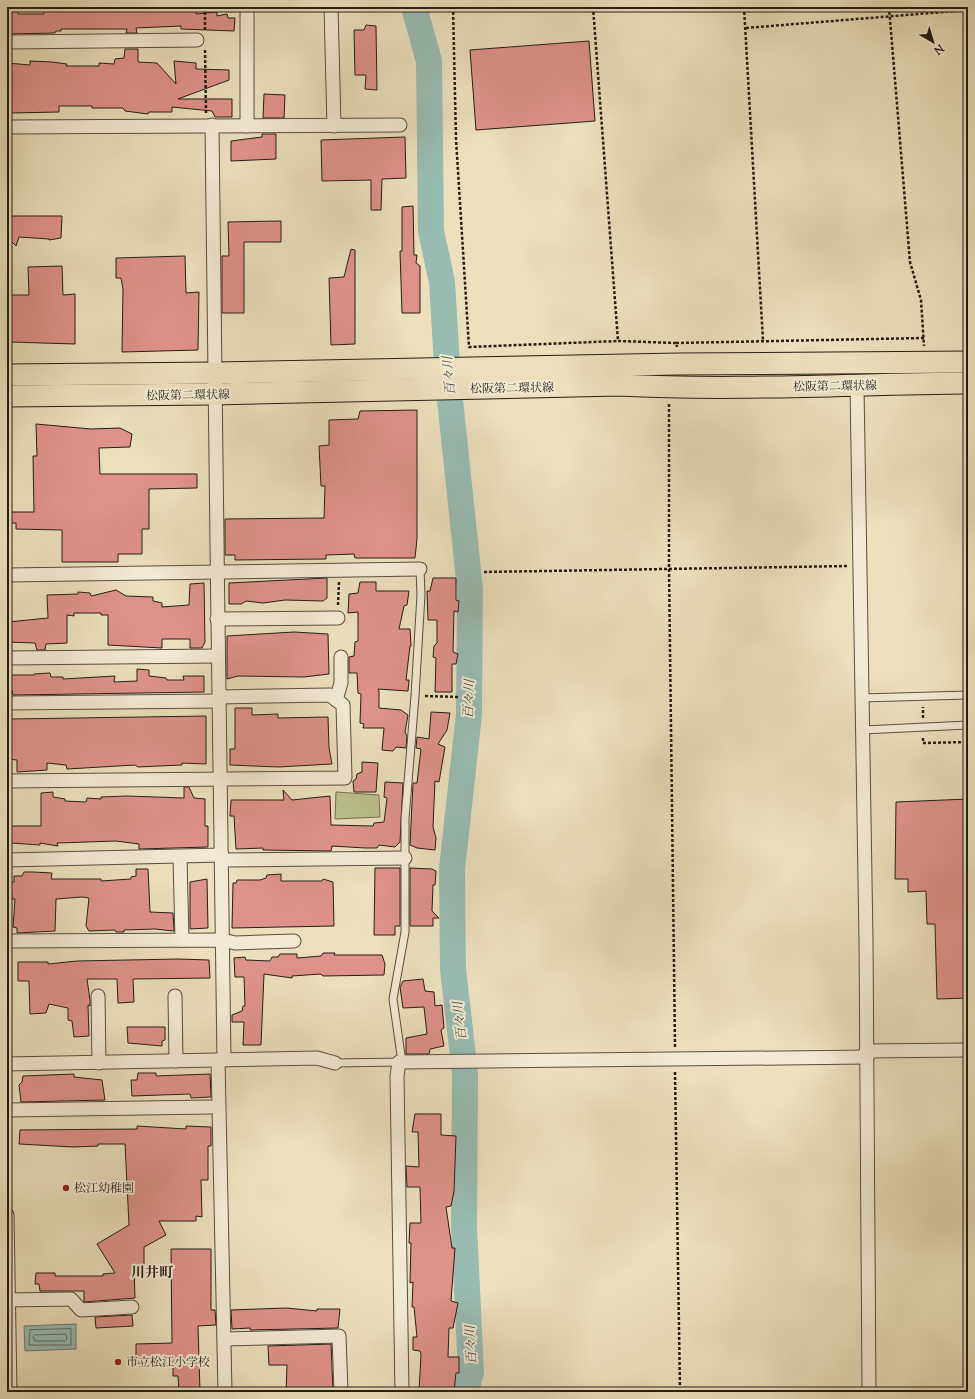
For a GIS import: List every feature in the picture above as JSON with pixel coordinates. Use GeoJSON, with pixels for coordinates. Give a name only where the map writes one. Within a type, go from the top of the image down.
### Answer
{"type":"FeatureCollection","features":[{"type":"Feature","properties":{"kind":"main road","name":"松阪第二環状線"},"geometry":{"type":"LineString","coordinates":[[7,375],[214,373],[678,364],[968,362]]}},
{"type":"Feature","properties":{"kind":"main road","name":"松阪第二環状線"},"geometry":{"type":"LineString","coordinates":[[7,396],[214,394],[618,385],[670,388],[857,387],[968,383]]}},
{"type":"Feature","properties":{"kind":"street"},"geometry":{"type":"LineString","coordinates":[[247,7],[247,126]]}},
{"type":"Feature","properties":{"kind":"street"},"geometry":{"type":"LineString","coordinates":[[331,7],[334,126]]}},
{"type":"Feature","properties":{"kind":"street"},"geometry":{"type":"LineString","coordinates":[[7,42],[202,42]]}},
{"type":"Feature","properties":{"kind":"street"},"geometry":{"type":"LineString","coordinates":[[209,125],[222,858],[221,1060],[225,1392]]}},
{"type":"Feature","properties":{"kind":"street"},"geometry":{"type":"LineString","coordinates":[[7,127],[400,125]]}},
{"type":"Feature","properties":{"kind":"street"},"geometry":{"type":"LineString","coordinates":[[857,387],[867,1054],[869,1392]]}},
{"type":"Feature","properties":{"kind":"street"},"geometry":{"type":"LineString","coordinates":[[7,575],[420,569]]}},
{"type":"Feature","properties":{"kind":"street"},"geometry":{"type":"LineString","coordinates":[[217,620],[338,618]]}},
{"type":"Feature","properties":{"kind":"street"},"geometry":{"type":"LineString","coordinates":[[7,658],[218,656]]}},
{"type":"Feature","properties":{"kind":"street"},"geometry":{"type":"LineString","coordinates":[[336,700],[341,684],[341,657]]}},
{"type":"Feature","properties":{"kind":"street"},"geometry":{"type":"LineString","coordinates":[[7,703],[219,699],[330,695],[343,705],[345,778],[7,781]]}},
{"type":"Feature","properties":{"kind":"street"},"geometry":{"type":"LineString","coordinates":[[7,860],[180,857],[405,858]]}},
{"type":"Feature","properties":{"kind":"street"},"geometry":{"type":"LineString","coordinates":[[180,857],[182,940]]}},
{"type":"Feature","properties":{"kind":"street"},"geometry":{"type":"LineString","coordinates":[[7,941],[222,940],[235,943],[294,941]]}},
{"type":"Feature","properties":{"kind":"street"},"geometry":{"type":"LineString","coordinates":[[98,996],[99,1063]]}},
{"type":"Feature","properties":{"kind":"street"},"geometry":{"type":"LineString","coordinates":[[175,996],[176,1061]]}},
{"type":"Feature","properties":{"kind":"street"},"geometry":{"type":"LineString","coordinates":[[402,1392],[397,1076],[400,1062],[476,1060],[675,1060],[968,1050]]}},
{"type":"Feature","properties":{"kind":"street"},"geometry":{"type":"LineString","coordinates":[[7,1064],[317,1058],[335,1063]]}},
{"type":"Feature","properties":{"kind":"street"},"geometry":{"type":"LineString","coordinates":[[7,1110],[211,1107]]}},
{"type":"Feature","properties":{"kind":"street"},"geometry":{"type":"LineString","coordinates":[[7,1216],[9,1300],[8,1352],[10,1392]]}},
{"type":"Feature","properties":{"kind":"street"},"geometry":{"type":"LineString","coordinates":[[9,1300],[71,1299],[81,1310],[132,1307]]}},
{"type":"Feature","properties":{"kind":"street"},"geometry":{"type":"LineString","coordinates":[[224,1339],[339,1336],[341,1392]]}},
{"type":"Feature","properties":{"kind":"lane"},"geometry":{"type":"LineString","coordinates":[[335,1063],[400,1062],[393,999],[405,932],[405,819],[415,696],[420,569]]}},
{"type":"Feature","properties":{"kind":"lane"},"geometry":{"type":"LineString","coordinates":[[862,698],[968,695]]}},
{"type":"Feature","properties":{"kind":"lane"},"geometry":{"type":"LineString","coordinates":[[863,730],[968,725]]}},
{"type":"Feature","properties":{"kind":"path"},"geometry":{"type":"LineString","coordinates":[[205,7],[202,42],[209,125]]}},
{"type":"Feature","properties":{"kind":"path"},"geometry":{"type":"LineString","coordinates":[[453,7],[456,139],[470,347],[618,341],[676,343],[924,338]]}},
{"type":"Feature","properties":{"kind":"path"},"geometry":{"type":"LineString","coordinates":[[593,7],[618,341]]}},
{"type":"Feature","properties":{"kind":"path"},"geometry":{"type":"LineString","coordinates":[[744,7],[763,341]]}},
{"type":"Feature","properties":{"kind":"path"},"geometry":{"type":"LineString","coordinates":[[889,7],[910,262],[921,300],[925,363]]}},
{"type":"Feature","properties":{"kind":"path"},"geometry":{"type":"LineString","coordinates":[[746,28],[968,10]]}},
{"type":"Feature","properties":{"kind":"path"},"geometry":{"type":"LineString","coordinates":[[676,343],[678,364]]}},
{"type":"Feature","properties":{"kind":"path"},"geometry":{"type":"LineString","coordinates":[[670,388],[668,427],[669,568],[680,1392]]}},
{"type":"Feature","properties":{"kind":"path"},"geometry":{"type":"LineString","coordinates":[[484,572],[860,566]]}},
{"type":"Feature","properties":{"kind":"path"},"geometry":{"type":"LineString","coordinates":[[338,618],[339,570]]}},
{"type":"Feature","properties":{"kind":"path"},"geometry":{"type":"LineString","coordinates":[[415,696],[458,697]]}},
{"type":"Feature","properties":{"kind":"path"},"geometry":{"type":"LineString","coordinates":[[923,718],[924,704]]}},
{"type":"Feature","properties":{"kind":"path"},"geometry":{"type":"LineString","coordinates":[[923,738],[923,743],[968,742]]}},
{"type":"Feature","properties":{"kind":"green space"},"geometry":{"type":"Polygon","coordinates":[[[336,792],[379,795],[380,817],[335,819],[336,792]]]}},
{"type":"Feature","properties":{"kind":"water"},"geometry":{"type":"Polygon","coordinates":[[[76,1324],[76,1349],[25,1351],[24,1326],[76,1324]]]}},
{"type":"Feature","properties":{"kind":"building"},"geometry":{"type":"Polygon","coordinates":[[[9,7],[18,7],[18,14],[44,14],[44,9],[62,8],[62,11],[122,10],[122,7],[196,9],[196,14],[217,12],[217,16],[227,14],[228,18],[235,18],[234,31],[181,29],[181,26],[136,28],[137,33],[126,33],[127,29],[61,29],[61,31],[56,31],[55,33],[7,34],[9,7]]]}},
{"type":"Feature","properties":{"kind":"building"},"geometry":{"type":"Polygon","coordinates":[[[366,25],[376,26],[377,90],[365,89],[366,75],[355,75],[354,30],[364,30],[366,25]]]}},
{"type":"Feature","properties":{"kind":"building"},"geometry":{"type":"Polygon","coordinates":[[[589,41],[595,121],[476,130],[470,50],[589,41]]]}},
{"type":"Feature","properties":{"kind":"building"},"geometry":{"type":"Polygon","coordinates":[[[125,49],[138,49],[138,62],[157,63],[176,84],[174,61],[196,63],[196,69],[229,70],[229,80],[178,99],[232,99],[232,117],[215,117],[212,111],[172,107],[172,112],[149,112],[148,114],[125,111],[123,108],[92,108],[92,106],[59,106],[59,112],[11,113],[11,110],[7,110],[7,63],[30,65],[30,61],[67,64],[66,66],[99,66],[99,63],[114,64],[115,59],[124,58],[125,49]]]}},
{"type":"Feature","properties":{"kind":"building"},"geometry":{"type":"Polygon","coordinates":[[[264,94],[285,95],[284,118],[263,118],[264,94]]]}},
{"type":"Feature","properties":{"kind":"building"},"geometry":{"type":"Polygon","coordinates":[[[262,134],[276,134],[276,159],[231,161],[231,141],[262,137],[262,134]]]}},
{"type":"Feature","properties":{"kind":"building"},"geometry":{"type":"Polygon","coordinates":[[[405,137],[406,178],[382,179],[381,210],[371,210],[371,180],[322,181],[321,140],[405,137]]]}},
{"type":"Feature","properties":{"kind":"building"},"geometry":{"type":"Polygon","coordinates":[[[413,206],[414,255],[417,255],[416,263],[420,266],[420,313],[402,313],[400,251],[402,251],[402,207],[413,206]]]}},
{"type":"Feature","properties":{"kind":"building"},"geometry":{"type":"Polygon","coordinates":[[[7,216],[62,216],[61,238],[49,240],[19,237],[16,246],[7,237],[7,216]]]}},
{"type":"Feature","properties":{"kind":"building"},"geometry":{"type":"Polygon","coordinates":[[[281,221],[281,242],[244,242],[244,313],[222,313],[222,256],[229,256],[228,222],[281,221]]]}},
{"type":"Feature","properties":{"kind":"building"},"geometry":{"type":"Polygon","coordinates":[[[351,249],[355,250],[355,344],[331,345],[329,278],[344,277],[351,249]]]}},
{"type":"Feature","properties":{"kind":"building"},"geometry":{"type":"Polygon","coordinates":[[[185,256],[186,293],[199,292],[198,350],[122,352],[123,289],[121,278],[116,278],[116,258],[185,256]]]}},
{"type":"Feature","properties":{"kind":"building"},"geometry":{"type":"Polygon","coordinates":[[[62,266],[63,295],[75,294],[75,344],[10,342],[9,295],[29,295],[28,267],[62,266]]]}},
{"type":"Feature","properties":{"kind":"building"},"geometry":{"type":"Polygon","coordinates":[[[417,410],[417,539],[415,558],[355,558],[354,554],[326,555],[326,559],[235,560],[235,555],[225,555],[225,519],[324,518],[325,486],[321,486],[319,446],[329,445],[329,420],[358,419],[360,411],[417,410]]]}},
{"type":"Feature","properties":{"kind":"building"},"geometry":{"type":"Polygon","coordinates":[[[36,424],[91,429],[120,428],[132,434],[130,447],[99,448],[100,474],[197,474],[197,488],[149,489],[149,529],[142,529],[142,554],[118,554],[118,562],[62,562],[62,530],[16,529],[16,523],[11,523],[11,512],[34,512],[33,456],[37,456],[36,424]]]}},
{"type":"Feature","properties":{"kind":"building"},"geometry":{"type":"Polygon","coordinates":[[[327,578],[327,598],[323,601],[285,600],[263,603],[246,601],[241,604],[229,604],[229,583],[327,578]]]}},
{"type":"Feature","properties":{"kind":"building"},"geometry":{"type":"Polygon","coordinates":[[[433,578],[456,578],[456,600],[459,601],[458,612],[454,611],[453,652],[458,654],[456,664],[452,664],[452,692],[435,692],[436,658],[433,657],[434,646],[437,643],[437,620],[428,620],[427,591],[430,591],[433,578]]]}},
{"type":"Feature","properties":{"kind":"building"},"geometry":{"type":"Polygon","coordinates":[[[360,582],[376,582],[376,591],[409,591],[407,605],[404,606],[399,629],[410,629],[411,646],[406,680],[409,680],[408,691],[378,689],[379,708],[401,710],[408,715],[405,732],[407,736],[406,748],[396,747],[393,751],[382,750],[384,728],[363,728],[364,724],[360,723],[361,694],[358,693],[357,673],[349,673],[349,657],[354,656],[355,642],[358,641],[358,612],[348,613],[349,594],[358,593],[360,582]]]}},
{"type":"Feature","properties":{"kind":"building"},"geometry":{"type":"Polygon","coordinates":[[[204,583],[205,642],[202,648],[190,648],[190,639],[162,639],[162,648],[108,645],[108,615],[101,615],[101,613],[74,613],[74,616],[67,615],[67,643],[46,644],[45,650],[37,650],[35,643],[7,642],[8,622],[48,618],[47,595],[78,594],[78,592],[90,593],[91,596],[116,590],[126,596],[153,597],[153,601],[162,603],[162,607],[189,605],[190,584],[204,583]]]}},
{"type":"Feature","properties":{"kind":"building"},"geometry":{"type":"Polygon","coordinates":[[[294,632],[328,634],[329,674],[304,677],[238,676],[227,679],[227,636],[294,632]]]}},
{"type":"Feature","properties":{"kind":"building"},"geometry":{"type":"Polygon","coordinates":[[[137,669],[149,670],[149,676],[166,678],[167,680],[184,680],[183,676],[204,676],[204,692],[13,695],[12,690],[9,690],[9,681],[11,680],[12,675],[50,673],[51,677],[63,677],[63,679],[115,676],[114,682],[137,681],[137,669]]]}},
{"type":"Feature","properties":{"kind":"building"},"geometry":{"type":"Polygon","coordinates":[[[235,708],[252,708],[252,715],[278,714],[278,718],[328,717],[329,748],[332,764],[278,767],[230,765],[230,749],[235,749],[235,708]]]}},
{"type":"Feature","properties":{"kind":"building"},"geometry":{"type":"Polygon","coordinates":[[[431,712],[450,713],[447,730],[438,744],[445,747],[439,782],[435,781],[433,827],[436,838],[435,850],[417,848],[410,845],[413,783],[417,783],[421,749],[416,748],[417,737],[429,739],[431,712]]]}},
{"type":"Feature","properties":{"kind":"building"},"geometry":{"type":"Polygon","coordinates":[[[206,716],[206,764],[182,763],[182,765],[138,767],[135,765],[67,769],[66,765],[47,763],[47,770],[17,772],[17,760],[8,759],[8,723],[11,719],[206,716]]]}},
{"type":"Feature","properties":{"kind":"building"},"geometry":{"type":"Polygon","coordinates":[[[362,762],[378,763],[376,792],[354,792],[353,781],[356,779],[357,774],[362,772],[362,762]]]}},
{"type":"Feature","properties":{"kind":"building"},"geometry":{"type":"Polygon","coordinates":[[[385,782],[403,783],[400,842],[395,847],[379,845],[377,848],[332,846],[331,851],[263,850],[263,848],[236,849],[234,816],[230,816],[231,800],[284,800],[283,790],[292,800],[330,796],[331,825],[373,826],[374,823],[384,822],[387,798],[384,797],[385,782]]]}},
{"type":"Feature","properties":{"kind":"building"},"geometry":{"type":"Polygon","coordinates":[[[184,787],[189,787],[194,798],[205,799],[205,826],[208,826],[208,847],[139,849],[139,844],[116,841],[57,843],[58,846],[40,843],[40,845],[11,843],[11,826],[41,826],[41,793],[53,792],[53,797],[65,799],[65,801],[86,802],[87,798],[101,799],[101,797],[127,796],[184,798],[184,787]]]}},
{"type":"Feature","properties":{"kind":"building"},"geometry":{"type":"Polygon","coordinates":[[[968,799],[968,998],[937,999],[935,924],[927,924],[926,891],[908,892],[908,879],[895,879],[896,802],[968,799]]]}},
{"type":"Feature","properties":{"kind":"building"},"geometry":{"type":"Polygon","coordinates":[[[375,868],[400,868],[400,926],[395,926],[395,935],[374,935],[375,868]]]}},
{"type":"Feature","properties":{"kind":"building"},"geometry":{"type":"Polygon","coordinates":[[[410,868],[432,869],[436,871],[435,885],[433,885],[432,911],[439,918],[433,918],[433,926],[410,926],[410,868]]]}},
{"type":"Feature","properties":{"kind":"building"},"geometry":{"type":"Polygon","coordinates":[[[136,869],[148,869],[150,912],[173,913],[174,931],[155,929],[124,930],[124,932],[116,932],[115,930],[89,931],[86,926],[89,898],[82,897],[56,899],[55,931],[17,933],[17,928],[13,927],[15,899],[12,899],[11,882],[14,882],[14,876],[22,876],[24,872],[52,873],[51,879],[101,879],[101,881],[131,879],[131,877],[136,876],[136,869]]]}},
{"type":"Feature","properties":{"kind":"building"},"geometry":{"type":"Polygon","coordinates":[[[281,874],[281,881],[322,881],[323,879],[333,882],[334,926],[232,928],[233,883],[236,883],[237,880],[260,880],[266,878],[267,875],[281,874]]]}},
{"type":"Feature","properties":{"kind":"building"},"geometry":{"type":"Polygon","coordinates":[[[207,879],[208,928],[190,929],[190,882],[207,879]]]}},
{"type":"Feature","properties":{"kind":"building"},"geometry":{"type":"Polygon","coordinates":[[[323,953],[335,953],[334,955],[382,955],[385,964],[384,975],[323,976],[321,974],[292,976],[292,978],[264,974],[261,1045],[243,1045],[244,1022],[232,1022],[232,1015],[242,1011],[243,1006],[245,1006],[244,977],[235,977],[234,958],[245,957],[246,960],[270,961],[272,957],[278,957],[280,954],[297,954],[297,958],[321,956],[323,953]]]}},
{"type":"Feature","properties":{"kind":"building"},"geometry":{"type":"Polygon","coordinates":[[[178,959],[209,960],[210,978],[133,979],[134,1002],[118,1003],[117,979],[87,979],[90,1000],[90,1006],[88,1005],[89,1036],[74,1037],[72,1021],[68,1020],[68,1008],[49,1004],[46,1013],[30,1014],[29,981],[18,981],[18,962],[48,962],[48,964],[77,961],[178,959]]]}},
{"type":"Feature","properties":{"kind":"building"},"geometry":{"type":"Polygon","coordinates":[[[423,979],[425,991],[434,992],[435,1006],[442,1005],[444,1028],[441,1030],[444,1046],[430,1049],[429,1054],[406,1054],[406,1038],[427,1034],[424,1007],[403,1008],[400,987],[403,981],[423,979]]]}},
{"type":"Feature","properties":{"kind":"building"},"geometry":{"type":"Polygon","coordinates":[[[127,1027],[165,1027],[165,1040],[162,1041],[162,1046],[128,1043],[127,1027]]]}},
{"type":"Feature","properties":{"kind":"building"},"geometry":{"type":"Polygon","coordinates":[[[138,1073],[156,1073],[156,1076],[210,1074],[211,1097],[191,1098],[190,1094],[132,1096],[131,1080],[137,1080],[138,1073]]]}},
{"type":"Feature","properties":{"kind":"building"},"geometry":{"type":"Polygon","coordinates":[[[74,1074],[74,1077],[102,1080],[105,1100],[21,1102],[19,1085],[22,1082],[23,1076],[74,1074]]]}},
{"type":"Feature","properties":{"kind":"building"},"geometry":{"type":"Polygon","coordinates":[[[415,1114],[441,1114],[441,1135],[456,1136],[454,1191],[451,1206],[446,1207],[452,1248],[455,1248],[451,1301],[458,1303],[453,1328],[449,1328],[448,1357],[459,1357],[459,1373],[456,1373],[454,1392],[419,1392],[421,1354],[420,1351],[413,1350],[413,1337],[417,1337],[414,1307],[412,1307],[413,1282],[410,1283],[411,1243],[409,1243],[410,1223],[421,1223],[420,1187],[407,1187],[406,1166],[419,1167],[418,1132],[412,1132],[415,1114]]]}},
{"type":"Feature","properties":{"kind":"building"},"geometry":{"type":"Polygon","coordinates":[[[137,1126],[186,1129],[186,1126],[211,1127],[211,1146],[208,1146],[208,1180],[201,1180],[202,1217],[196,1216],[196,1221],[159,1221],[166,1235],[144,1247],[144,1266],[134,1267],[135,1298],[84,1302],[84,1291],[40,1291],[39,1284],[35,1284],[36,1273],[55,1273],[55,1276],[103,1276],[103,1274],[115,1273],[97,1244],[129,1225],[125,1144],[98,1144],[98,1146],[74,1147],[19,1144],[20,1130],[137,1129],[137,1126]]]}},
{"type":"Feature","properties":{"kind":"building"},"geometry":{"type":"Polygon","coordinates":[[[171,1249],[211,1249],[211,1310],[215,1310],[216,1325],[198,1326],[200,1392],[179,1392],[178,1376],[173,1376],[173,1363],[136,1364],[136,1344],[172,1343],[171,1249]]]}},
{"type":"Feature","properties":{"kind":"building"},"geometry":{"type":"Polygon","coordinates":[[[286,1308],[317,1311],[317,1309],[340,1309],[338,1328],[232,1329],[231,1310],[286,1308]]]}},
{"type":"Feature","properties":{"kind":"building"},"geometry":{"type":"Polygon","coordinates":[[[132,1315],[133,1326],[96,1328],[95,1317],[132,1315]]]}},
{"type":"Feature","properties":{"kind":"building"},"geometry":{"type":"Polygon","coordinates":[[[331,1344],[333,1391],[295,1389],[293,1392],[286,1392],[287,1365],[269,1365],[268,1346],[331,1344]]]}},
{"type":"Feature","properties":{"kind":"waterway","name":"百々川"},"geometry":{"type":"LineString","coordinates":[[414,7],[429,61],[431,231],[442,282],[448,381],[470,589],[469,714],[452,869],[453,969],[465,1074],[464,1227],[471,1372],[466,1392]]}},
{"type":"Feature","properties":{"kind":"place","name":"松江幼稚園"},"geometry":{"type":"Point","coordinates":[66,1188]}},
{"type":"Feature","properties":{"kind":"place","name":"市立松江小学校"},"geometry":{"type":"Point","coordinates":[118,1362]}},
{"type":"Feature","properties":{"kind":"district","name":"川井町"},"geometry":{"type":"Point","coordinates":[152,1272]}}]}
